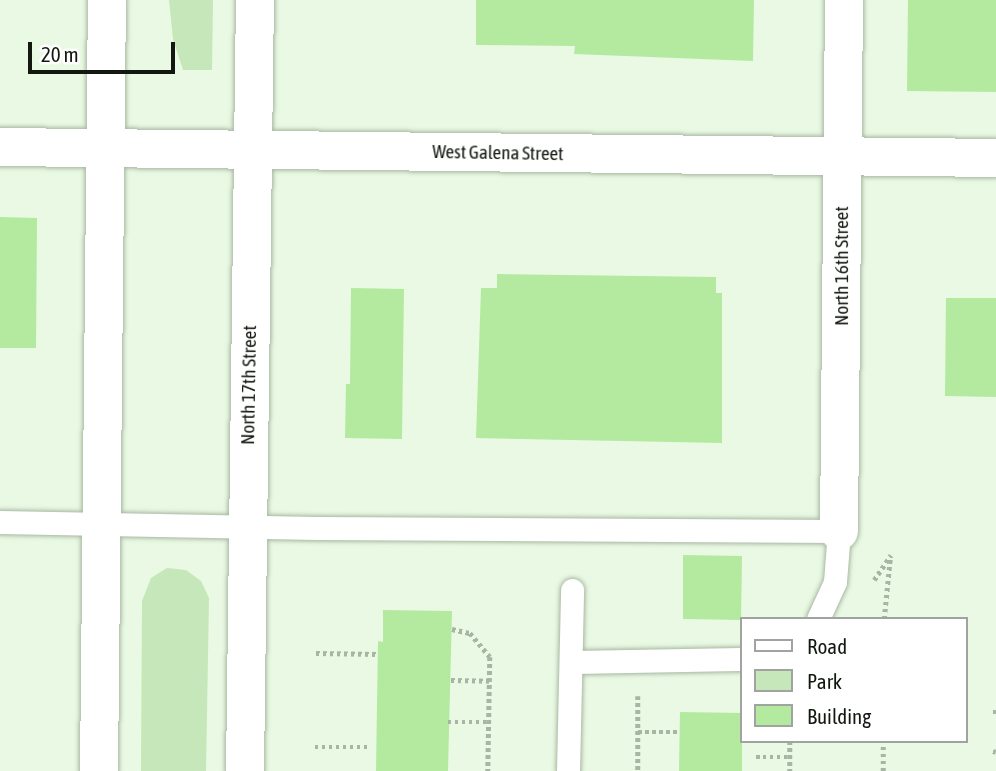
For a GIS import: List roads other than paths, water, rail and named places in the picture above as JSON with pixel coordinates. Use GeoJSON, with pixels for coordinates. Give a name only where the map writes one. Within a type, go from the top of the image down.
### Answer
{"type":"FeatureCollection","features":[{"type":"Feature","properties":{"kind":"main road"},"geometry":{"type":"LineString","coordinates":[[99,771],[107,0]]}},
{"type":"Feature","properties":{"kind":"main road","name":"North 17th Street"},"geometry":{"type":"LineString","coordinates":[[245,771],[255,0]]}},
{"type":"Feature","properties":{"kind":"main road","name":"North 16th Street"},"geometry":{"type":"LineString","coordinates":[[839,531],[844,0]]}},
{"type":"Feature","properties":{"kind":"main road","name":"West Galena Street"},"geometry":{"type":"LineString","coordinates":[[0,147],[996,158]]}},
{"type":"Feature","properties":{"kind":"lane"},"geometry":{"type":"LineString","coordinates":[[0,522],[247,527],[839,531],[835,582],[819,617]]}},
{"type":"Feature","properties":{"kind":"lane"},"geometry":{"type":"LineString","coordinates":[[568,771],[572,590]]}},
{"type":"Feature","properties":{"kind":"lane"},"geometry":{"type":"LineString","coordinates":[[571,662],[740,660]]}}]}
